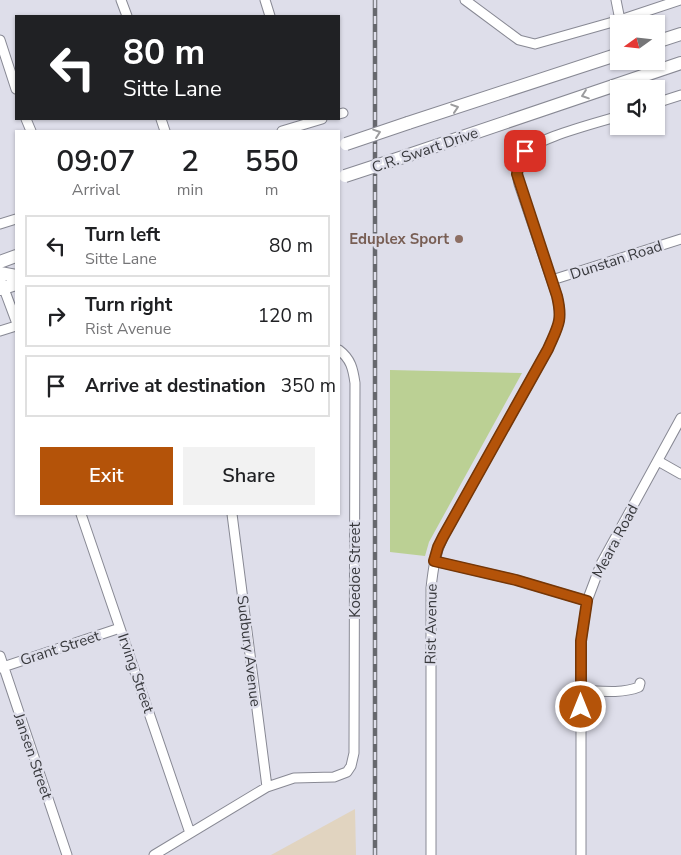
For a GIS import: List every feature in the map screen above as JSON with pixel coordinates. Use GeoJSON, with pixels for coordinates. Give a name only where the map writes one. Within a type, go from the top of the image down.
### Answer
{"type":"FeatureCollection","features":[{"type":"Feature","properties":{"kind":"main road"},"geometry":{"type":"LineString","coordinates":[[665,39],[681,34]]}},
{"type":"Feature","properties":{"kind":"main road","name":"C.R. Swart Drive"},"geometry":{"type":"LineString","coordinates":[[342,145],[610,57]]}},
{"type":"Feature","properties":{"kind":"main road","name":"C.R. Swart Drive"},"geometry":{"type":"LineString","coordinates":[[342,177],[681,63]]}},
{"type":"Feature","properties":{"kind":"main road"},"geometry":{"type":"LineString","coordinates":[[0,262],[15,256]]}},
{"type":"Feature","properties":{"kind":"main road"},"geometry":{"type":"LineString","coordinates":[[3,283],[15,277]]}},
{"type":"Feature","properties":{"kind":"street"},"geometry":{"type":"LineString","coordinates":[[122,0],[127,15]]}},
{"type":"Feature","properties":{"kind":"street"},"geometry":{"type":"LineString","coordinates":[[265,0],[270,15]]}},
{"type":"Feature","properties":{"kind":"street"},"geometry":{"type":"LineString","coordinates":[[464,0],[519,40],[531,44],[546,42],[610,23]]}},
{"type":"Feature","properties":{"kind":"street"},"geometry":{"type":"LineString","coordinates":[[616,0],[619,15]]}},
{"type":"Feature","properties":{"kind":"street"},"geometry":{"type":"LineString","coordinates":[[635,15],[680,0]]}},
{"type":"Feature","properties":{"kind":"street"},"geometry":{"type":"LineString","coordinates":[[0,40],[15,86]]}},
{"type":"Feature","properties":{"kind":"street"},"geometry":{"type":"LineString","coordinates":[[665,101],[681,95]]}},
{"type":"Feature","properties":{"kind":"street","name":"Rist Avenue"},"geometry":{"type":"LineString","coordinates":[[431,855],[430,598],[434,561],[447,528],[548,349],[560,323],[560,310],[552,280],[517,174],[520,158],[530,147],[539,142],[610,119]]}},
{"type":"Feature","properties":{"kind":"street"},"geometry":{"type":"LineString","coordinates":[[284,130],[305,121]]}},
{"type":"Feature","properties":{"kind":"street"},"geometry":{"type":"LineString","coordinates":[[0,224],[15,219]]}},
{"type":"Feature","properties":{"kind":"street","name":"Dunstan Road"},"geometry":{"type":"LineString","coordinates":[[552,280],[681,239]]}},
{"type":"Feature","properties":{"kind":"street"},"geometry":{"type":"LineString","coordinates":[[3,283],[15,318]]}},
{"type":"Feature","properties":{"kind":"street"},"geometry":{"type":"LineString","coordinates":[[0,331],[15,326]]}},
{"type":"Feature","properties":{"kind":"street","name":"Koedoe Street"},"geometry":{"type":"LineString","coordinates":[[267,788],[294,778],[334,777],[347,772],[351,766],[354,753],[355,383],[352,365],[340,351]]}},
{"type":"Feature","properties":{"kind":"street","name":"Meara Road"},"geometry":{"type":"LineString","coordinates":[[581,855],[581,641],[587,601],[601,564],[681,418]]}},
{"type":"Feature","properties":{"kind":"street"},"geometry":{"type":"LineString","coordinates":[[658,461],[681,474]]}},
{"type":"Feature","properties":{"kind":"street","name":"Irving Street"},"geometry":{"type":"LineString","coordinates":[[81,515],[190,833]]}},
{"type":"Feature","properties":{"kind":"street","name":"Sudbury Avenue"},"geometry":{"type":"LineString","coordinates":[[232,515],[267,788]]}},
{"type":"Feature","properties":{"kind":"street"},"geometry":{"type":"LineString","coordinates":[[434,561],[516,580],[587,601]]}},
{"type":"Feature","properties":{"kind":"street","name":"Grant Street"},"geometry":{"type":"LineString","coordinates":[[2,668],[120,628]]}},
{"type":"Feature","properties":{"kind":"street","name":"Jansen Street"},"geometry":{"type":"LineString","coordinates":[[0,656],[2,668],[67,855]]}},
{"type":"Feature","properties":{"kind":"street"},"geometry":{"type":"LineString","coordinates":[[582,690],[610,691],[635,689],[639,687],[640,683]]}},
{"type":"Feature","properties":{"kind":"street"},"geometry":{"type":"LineString","coordinates":[[154,855],[267,788]]}},
{"type":"Feature","properties":{"kind":"shaded area"},"geometry":{"type":"Polygon","coordinates":[[[355,809],[356,855],[271,855],[355,809]]]}},
{"type":"Feature","properties":{"kind":"green space"},"geometry":{"type":"Polygon","coordinates":[[[390,370],[522,373],[429,542],[425,556],[390,552],[390,370]]]}},
{"type":"Feature","properties":{"kind":"railway"},"geometry":{"type":"LineString","coordinates":[[375,0],[375,855]]}},
{"type":"Feature","properties":{"kind":"place","name":"Eduplex Sport"},"geometry":{"type":"Point","coordinates":[459,239]}},
{"type":"Feature","properties":{"kind":"route"},"geometry":{"type":"LineString","coordinates":[[525,151],[517,166],[517,174],[557,296],[560,323],[548,349],[456,511],[438,547],[434,561],[516,580],[587,601],[581,641],[581,707]]}}]}
